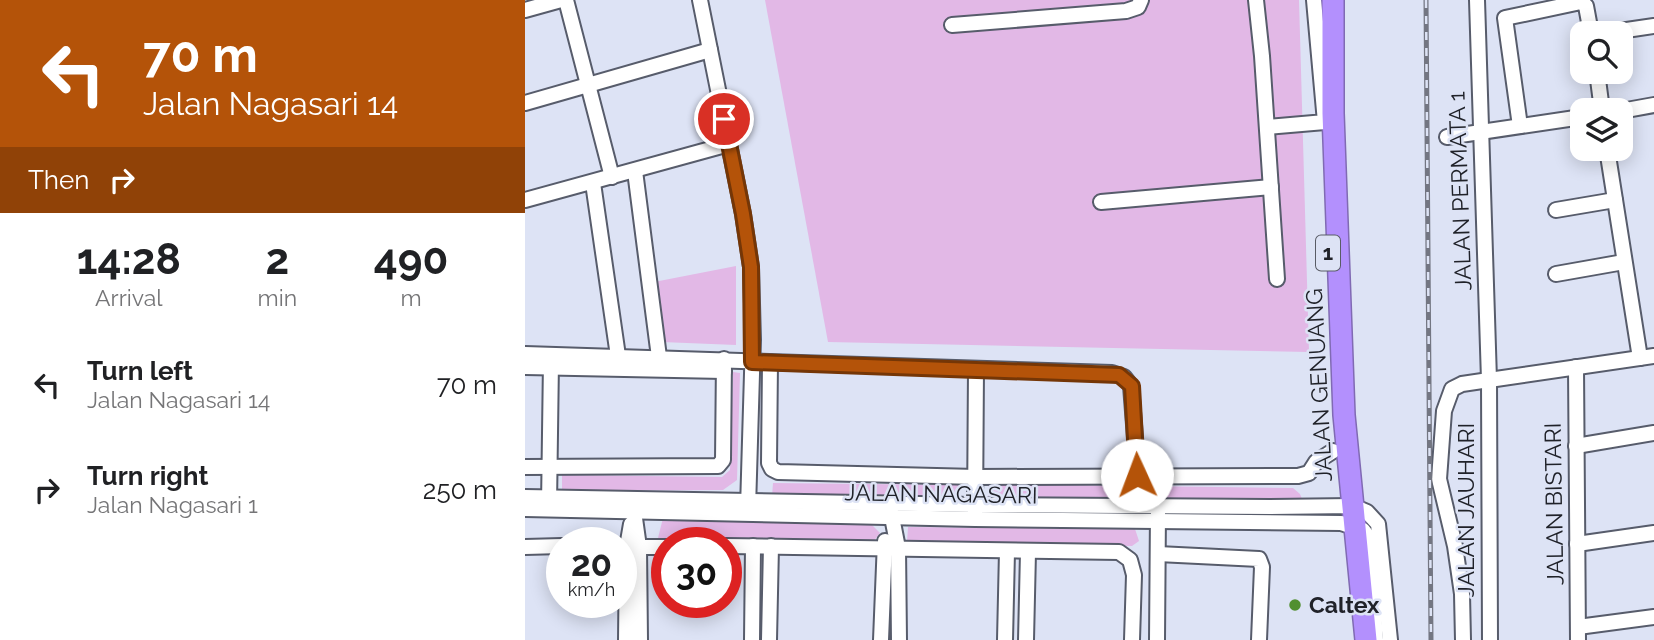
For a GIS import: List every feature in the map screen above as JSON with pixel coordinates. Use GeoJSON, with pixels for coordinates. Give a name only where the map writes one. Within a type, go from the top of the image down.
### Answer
{"type":"FeatureCollection","features":[{"type":"Feature","properties":{"kind":"highway","name":"JALAN GENUANG"},"geometry":{"type":"LineString","coordinates":[[1325,0],[1325,122],[1333,451],[1351,514],[1366,640]]}},
{"type":"Feature","properties":{"kind":"highway","name":"JALAN GENUANG"},"geometry":{"type":"LineString","coordinates":[[1333,0],[1333,113],[1351,514],[1353,640]]}},
{"type":"Feature","properties":{"kind":"street"},"geometry":{"type":"LineString","coordinates":[[525,10],[563,0],[613,177]]}},
{"type":"Feature","properties":{"kind":"street"},"geometry":{"type":"LineString","coordinates":[[700,0],[751,267],[752,362],[748,506]]}},
{"type":"Feature","properties":{"kind":"street"},"geometry":{"type":"LineString","coordinates":[[952,25],[1126,11],[1138,7],[1141,0]]}},
{"type":"Feature","properties":{"kind":"street"},"geometry":{"type":"LineString","coordinates":[[1256,0],[1277,279]]}},
{"type":"Feature","properties":{"kind":"street"},"geometry":{"type":"LineString","coordinates":[[1267,127],[1325,122],[1314,0]]}},
{"type":"Feature","properties":{"kind":"street","name":"JALAN PERMATA 1"},"geometry":{"type":"LineString","coordinates":[[1477,0],[1489,380]]}},
{"type":"Feature","properties":{"kind":"street"},"geometry":{"type":"LineString","coordinates":[[1520,126],[1505,18],[1581,2],[1586,6],[1589,21]]}},
{"type":"Feature","properties":{"kind":"street"},"geometry":{"type":"LineString","coordinates":[[1633,29],[1654,26]]}},
{"type":"Feature","properties":{"kind":"street"},"geometry":{"type":"LineString","coordinates":[[525,103],[710,50]]}},
{"type":"Feature","properties":{"kind":"street"},"geometry":{"type":"LineString","coordinates":[[1633,109],[1654,105]]}},
{"type":"Feature","properties":{"kind":"street"},"geometry":{"type":"LineString","coordinates":[[1447,136],[1570,119]]}},
{"type":"Feature","properties":{"kind":"street"},"geometry":{"type":"LineString","coordinates":[[525,200],[729,144]]}},
{"type":"Feature","properties":{"kind":"street"},"geometry":{"type":"LineString","coordinates":[[1463,640],[1462,594],[1455,546],[1439,479],[1444,411],[1452,389],[1462,384],[1647,357],[1625,262],[1610,161]]}},
{"type":"Feature","properties":{"kind":"street"},"geometry":{"type":"LineString","coordinates":[[635,170],[659,357]]}},
{"type":"Feature","properties":{"kind":"street"},"geometry":{"type":"LineString","coordinates":[[593,183],[618,356]]}},
{"type":"Feature","properties":{"kind":"street"},"geometry":{"type":"LineString","coordinates":[[1101,202],[1271,187]]}},
{"type":"Feature","properties":{"kind":"street"},"geometry":{"type":"LineString","coordinates":[[1556,210],[1615,201]]}},
{"type":"Feature","properties":{"kind":"street"},"geometry":{"type":"LineString","coordinates":[[1556,274],[1625,262]]}},
{"type":"Feature","properties":{"kind":"street"},"geometry":{"type":"LineString","coordinates":[[525,354],[551,361],[724,365],[770,362],[1112,373],[1124,377],[1132,386],[1137,475]]}},
{"type":"Feature","properties":{"kind":"street"},"geometry":{"type":"LineString","coordinates":[[525,367],[551,361],[618,356],[659,357],[724,365]]}},
{"type":"Feature","properties":{"kind":"street"},"geometry":{"type":"LineString","coordinates":[[549,504],[551,361]]}},
{"type":"Feature","properties":{"kind":"street","name":"JALAN NAGASARI"},"geometry":{"type":"LineString","coordinates":[[770,362],[769,463],[772,469],[783,472],[976,477],[1298,476],[1309,473],[1316,462],[1333,451]]}},
{"type":"Feature","properties":{"kind":"street"},"geometry":{"type":"LineString","coordinates":[[525,467],[718,466],[723,460],[724,365]]}},
{"type":"Feature","properties":{"kind":"street","name":"JALAN BISTARI"},"geometry":{"type":"LineString","coordinates":[[1576,367],[1578,633]]}},
{"type":"Feature","properties":{"kind":"street"},"geometry":{"type":"LineString","coordinates":[[975,512],[976,369]]}},
{"type":"Feature","properties":{"kind":"street","name":"JALAN JAUHARI"},"geometry":{"type":"LineString","coordinates":[[1489,380],[1490,640]]}},
{"type":"Feature","properties":{"kind":"street"},"geometry":{"type":"LineString","coordinates":[[1576,446],[1654,433]]}},
{"type":"Feature","properties":{"kind":"street","name":"JALAN NAGASARI"},"geometry":{"type":"LineString","coordinates":[[525,497],[549,504]]}},
{"type":"Feature","properties":{"kind":"street","name":"JALAN NAGASARI"},"geometry":{"type":"LineString","coordinates":[[525,509],[549,504],[975,512],[1351,514]]}},
{"type":"Feature","properties":{"kind":"street"},"geometry":{"type":"LineString","coordinates":[[631,527],[633,506]]}},
{"type":"Feature","properties":{"kind":"street"},"geometry":{"type":"LineString","coordinates":[[890,509],[899,640]]}},
{"type":"Feature","properties":{"kind":"street"},"geometry":{"type":"LineString","coordinates":[[1157,640],[1158,513]]}},
{"type":"Feature","properties":{"kind":"street"},"geometry":{"type":"LineString","coordinates":[[1351,514],[1369,538],[1376,640]]}},
{"type":"Feature","properties":{"kind":"street"},"geometry":{"type":"LineString","coordinates":[[1351,514],[1375,519],[1380,529],[1390,640]]}},
{"type":"Feature","properties":{"kind":"street"},"geometry":{"type":"LineString","coordinates":[[1577,544],[1654,533]]}},
{"type":"Feature","properties":{"kind":"street"},"geometry":{"type":"LineString","coordinates":[[525,547],[546,546]]}},
{"type":"Feature","properties":{"kind":"street"},"geometry":{"type":"LineString","coordinates":[[742,546],[1119,552],[1130,560],[1134,575],[1132,640]]}},
{"type":"Feature","properties":{"kind":"street"},"geometry":{"type":"LineString","coordinates":[[752,640],[753,546]]}},
{"type":"Feature","properties":{"kind":"street"},"geometry":{"type":"LineString","coordinates":[[769,640],[771,546]]}},
{"type":"Feature","properties":{"kind":"street"},"geometry":{"type":"LineString","coordinates":[[881,640],[891,548]]}},
{"type":"Feature","properties":{"kind":"street"},"geometry":{"type":"LineString","coordinates":[[1005,640],[1007,551]]}},
{"type":"Feature","properties":{"kind":"street"},"geometry":{"type":"LineString","coordinates":[[1026,640],[1028,552]]}},
{"type":"Feature","properties":{"kind":"street"},"geometry":{"type":"LineString","coordinates":[[1158,554],[1259,559],[1262,567],[1259,640]]}},
{"type":"Feature","properties":{"kind":"street"},"geometry":{"type":"LineString","coordinates":[[637,615],[640,640]]}},
{"type":"Feature","properties":{"kind":"street"},"geometry":{"type":"LineString","coordinates":[[1578,633],[1654,617]]}},
{"type":"Feature","properties":{"kind":"street"},"geometry":{"type":"LineString","coordinates":[[626,640],[627,618]]}},
{"type":"Feature","properties":{"kind":"shaded area"},"geometry":{"type":"Polygon","coordinates":[[[765,0],[1299,0],[1309,352],[828,342],[765,0]]]}},
{"type":"Feature","properties":{"kind":"shaded area"},"geometry":{"type":"Polygon","coordinates":[[[736,266],[736,345],[662,342],[654,282],[736,266]]]}},
{"type":"Feature","properties":{"kind":"shaded area"},"geometry":{"type":"Polygon","coordinates":[[[733,372],[740,373],[737,480],[723,490],[562,491],[562,475],[722,477],[730,470],[733,372]]]}},
{"type":"Feature","properties":{"kind":"shaded area"},"geometry":{"type":"Polygon","coordinates":[[[773,483],[960,485],[959,501],[772,497],[773,483]]]}},
{"type":"Feature","properties":{"kind":"shaded area"},"geometry":{"type":"Polygon","coordinates":[[[988,484],[1293,488],[1302,499],[1298,503],[988,501],[988,484]]]}},
{"type":"Feature","properties":{"kind":"shaded area"},"geometry":{"type":"Polygon","coordinates":[[[663,518],[868,521],[880,533],[873,542],[742,540],[742,527],[661,527],[663,518]]]}},
{"type":"Feature","properties":{"kind":"shaded area"},"geometry":{"type":"Polygon","coordinates":[[[908,527],[1135,529],[1139,541],[1132,546],[907,542],[908,527]]]}},
{"type":"Feature","properties":{"kind":"railway"},"geometry":{"type":"LineString","coordinates":[[1426,0],[1431,640]]}},
{"type":"Feature","properties":{"kind":"place","name":"Caltex"},"geometry":{"type":"Point","coordinates":[1295,605]}},
{"type":"Feature","properties":{"kind":"route"},"geometry":{"type":"LineString","coordinates":[[724,119],[751,267],[752,362],[1119,375],[1132,386],[1137,475]]}}]}
